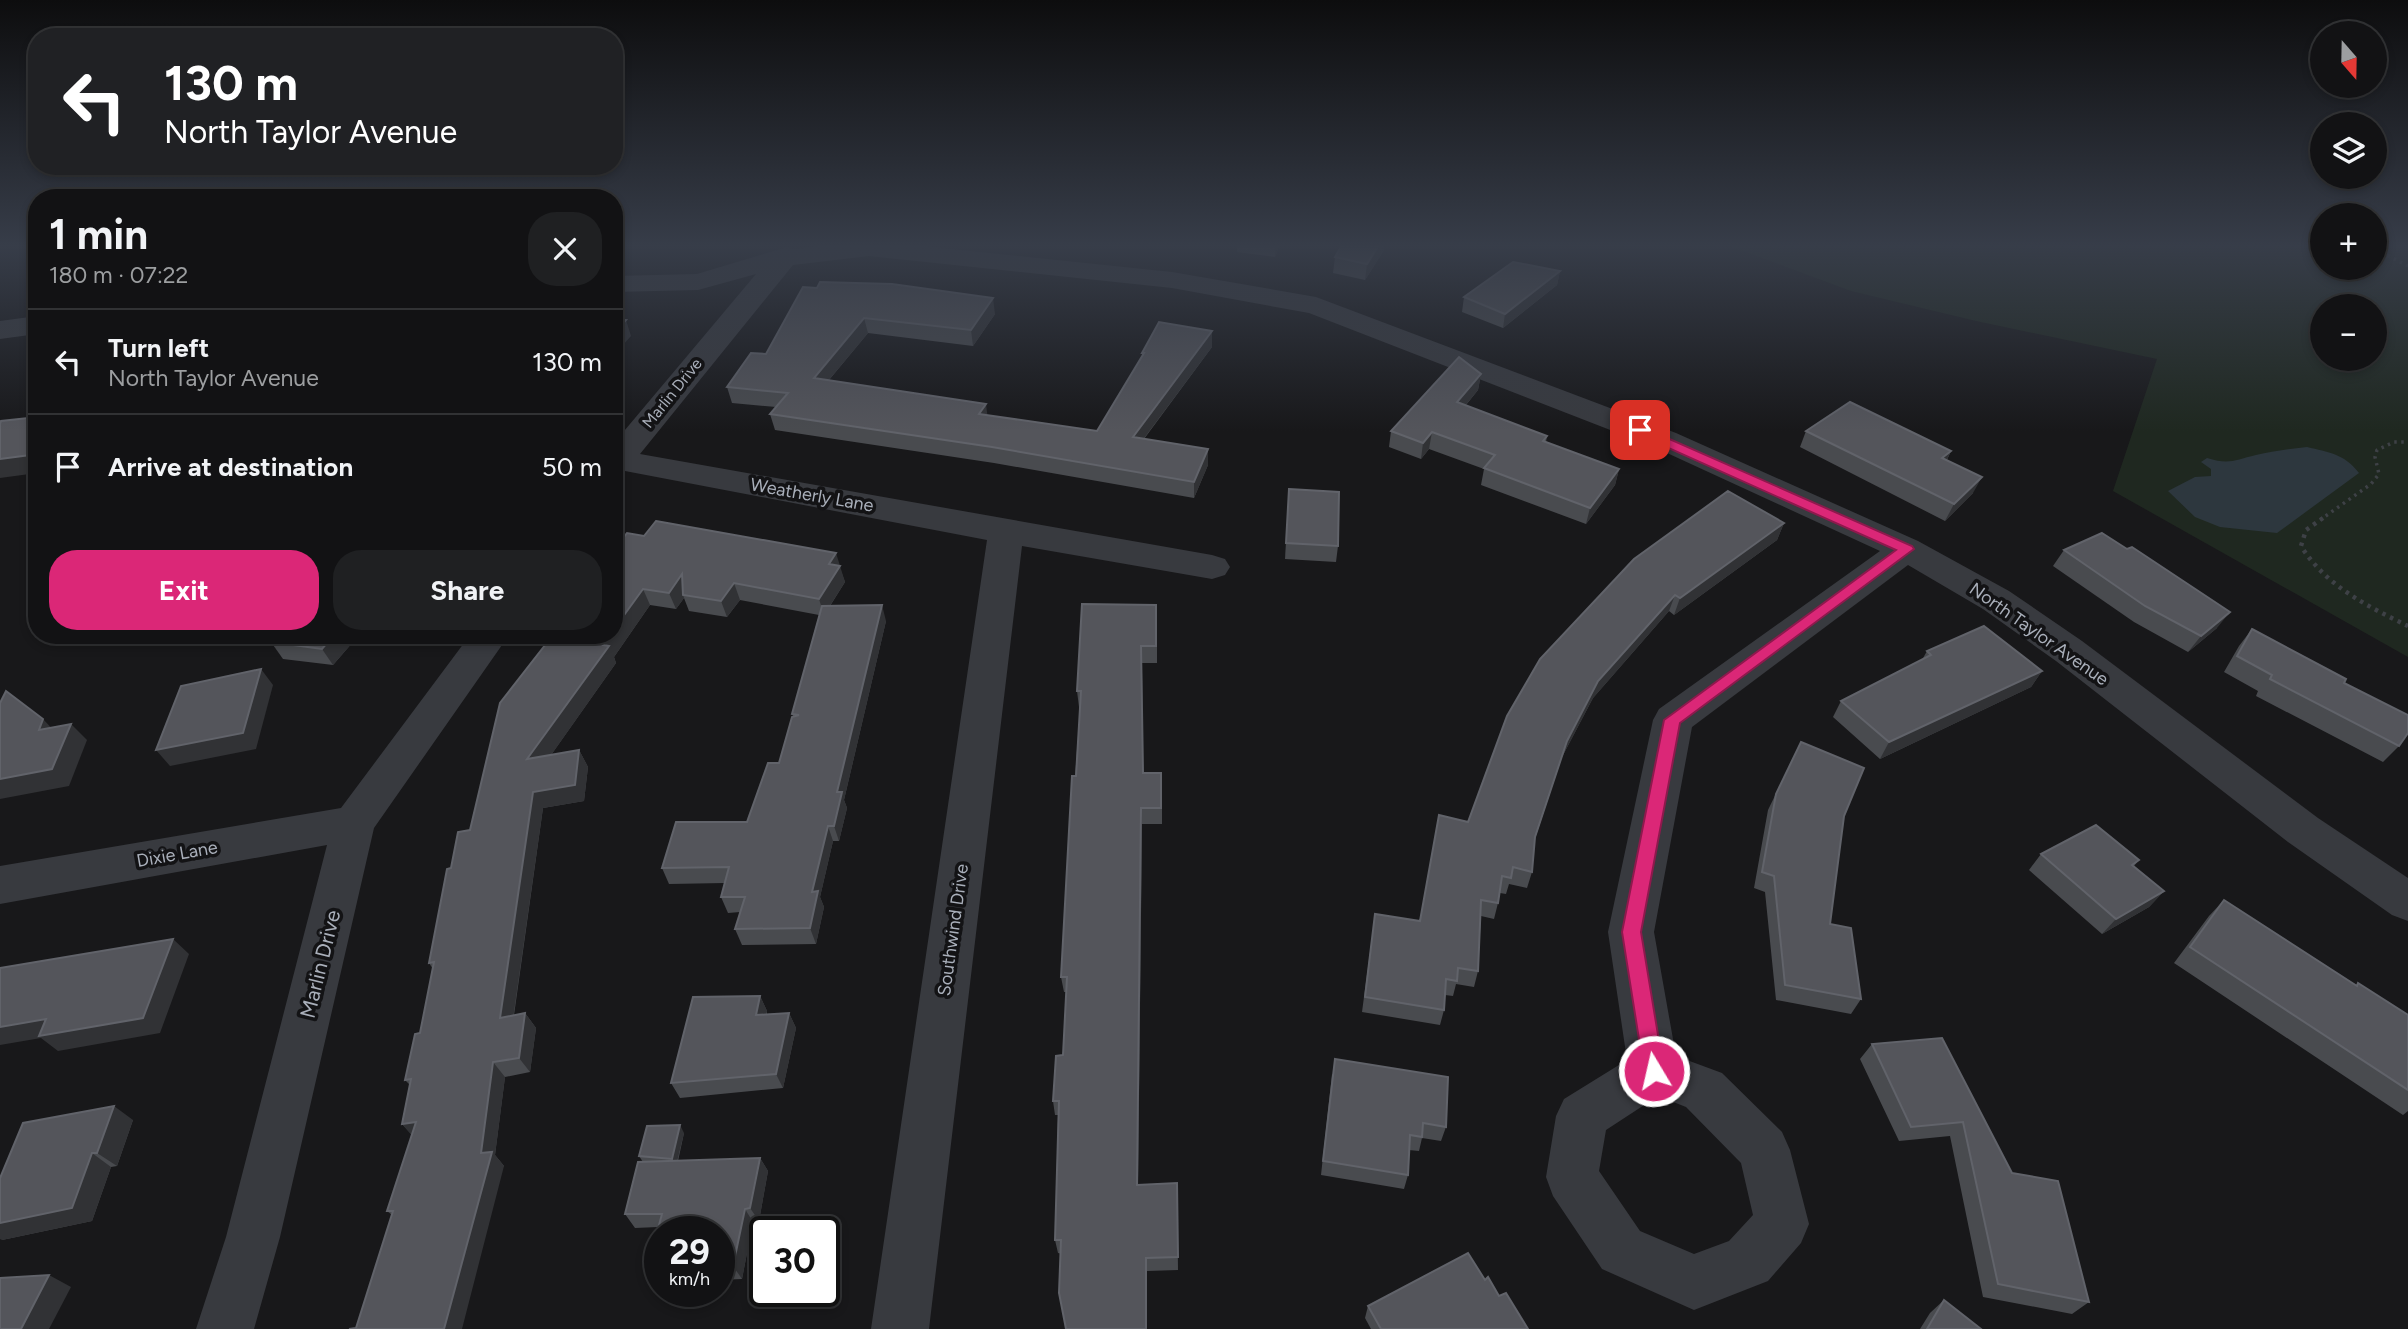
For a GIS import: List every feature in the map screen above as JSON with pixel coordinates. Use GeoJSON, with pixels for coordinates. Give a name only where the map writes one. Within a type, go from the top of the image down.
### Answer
{"type":"FeatureCollection","features":[{"type":"Feature","properties":{"kind":"street","name":"Marlin Drive"},"geometry":{"type":"LineString","coordinates":[[623,454],[745,307]]}},
{"type":"Feature","properties":{"kind":"street","name":"North Taylor Avenue"},"geometry":{"type":"LineString","coordinates":[[1319,307],[1665,440],[1906,549],[1996,600],[2069,652],[2303,830],[2408,902]]}},
{"type":"Feature","properties":{"kind":"street"},"geometry":{"type":"LineString","coordinates":[[0,330],[28,326]]}},
{"type":"Feature","properties":{"kind":"street","name":"Weatherly Lane"},"geometry":{"type":"LineString","coordinates":[[623,463],[1212,566]]}},
{"type":"Feature","properties":{"kind":"street","name":"Southwind Drive"},"geometry":{"type":"LineString","coordinates":[[900,1329],[1006,532]]}},
{"type":"Feature","properties":{"kind":"street"},"geometry":{"type":"LineString","coordinates":[[1654,1071],[1631,932],[1672,720],[1906,549]]}},
{"type":"Feature","properties":{"kind":"street","name":"Marlin Drive"},"geometry":{"type":"LineString","coordinates":[[225,1329],[253,1237],[354,823],[483,644]]}},
{"type":"Feature","properties":{"kind":"street","name":"Dixie Lane"},"geometry":{"type":"LineString","coordinates":[[0,885],[354,823]]}},
{"type":"Feature","properties":{"kind":"street"},"geometry":{"type":"LineString","coordinates":[[1654,1071],[1704,1090],[1764,1150],[1782,1224],[1748,1261],[1693,1282],[1621,1250],[1572,1177],[1582,1116],[1654,1071]]}},
{"type":"Feature","properties":{"kind":"path"},"geometry":{"type":"LineString","coordinates":[[2408,442],[2394,442],[2377,450],[2375,457],[2379,474],[2371,484],[2306,530],[2301,546],[2315,566],[2328,578],[2365,603],[2408,626]]}},
{"type":"Feature","properties":{"kind":"shaded area"},"geometry":{"type":"Polygon","coordinates":[[[1918,307],[2310,307],[2310,371],[2387,371],[2387,307],[2408,307],[2408,657],[2113,491],[2157,359],[1918,307]]]}},
{"type":"Feature","properties":{"kind":"shaded area"},"geometry":{"type":"Polygon","coordinates":[[[2307,447],[2342,458],[2359,473],[2277,533],[2220,527],[2195,517],[2168,491],[2195,477],[2211,476],[2211,469],[2201,462],[2207,458],[2232,461],[2307,447]]]}},
{"type":"Feature","properties":{"kind":"building"},"geometry":{"type":"Polygon","coordinates":[[[792,307],[987,307],[971,330],[864,318],[814,378],[986,404],[979,414],[1097,431],[1144,353],[1159,322],[1212,331],[1133,437],[1208,449],[1194,482],[992,447],[770,414],[788,393],[727,387],[751,353],[766,354],[792,307]]]}},
{"type":"Feature","properties":{"kind":"building"},"geometry":{"type":"Polygon","coordinates":[[[1488,307],[1514,307],[1505,314],[1488,307]]]}},
{"type":"Feature","properties":{"kind":"building"},"geometry":{"type":"Polygon","coordinates":[[[1459,357],[1481,374],[1457,402],[1547,436],[1543,441],[1619,469],[1590,508],[1484,468],[1495,455],[1432,432],[1423,443],[1391,431],[1459,357]]]}},
{"type":"Feature","properties":{"kind":"building"},"geometry":{"type":"Polygon","coordinates":[[[1850,402],[1951,451],[1942,458],[1982,477],[1954,504],[1806,431],[1850,402]]]}},
{"type":"Feature","properties":{"kind":"building"},"geometry":{"type":"Polygon","coordinates":[[[28,418],[28,455],[0,459],[1,421],[28,418]]]}},
{"type":"Feature","properties":{"kind":"building"},"geometry":{"type":"Polygon","coordinates":[[[1289,489],[1339,492],[1338,546],[1286,543],[1289,489]]]}},
{"type":"Feature","properties":{"kind":"building"},"geometry":{"type":"Polygon","coordinates":[[[1728,491],[1784,523],[1680,598],[1675,595],[1598,681],[1567,741],[1535,837],[1532,872],[1513,867],[1511,878],[1502,876],[1498,903],[1481,900],[1478,971],[1458,968],[1457,981],[1446,979],[1444,1010],[1365,997],[1375,914],[1420,921],[1439,815],[1468,822],[1507,716],[1540,659],[1634,559],[1728,491]]]}},
{"type":"Feature","properties":{"kind":"building"},"geometry":{"type":"Polygon","coordinates":[[[656,521],[836,553],[829,564],[840,566],[819,599],[734,583],[721,601],[683,595],[682,574],[669,593],[643,589],[623,617],[623,538],[627,533],[644,536],[656,521]]]}},
{"type":"Feature","properties":{"kind":"building"},"geometry":{"type":"Polygon","coordinates":[[[2102,533],[2127,549],[2132,547],[2230,612],[2201,636],[2145,606],[2064,550],[2102,533]]]}},
{"type":"Feature","properties":{"kind":"building"},"geometry":{"type":"Polygon","coordinates":[[[1082,604],[1156,605],[1156,646],[1141,646],[1143,773],[1161,773],[1161,808],[1141,808],[1137,1185],[1177,1183],[1178,1257],[1146,1258],[1146,1329],[1066,1329],[1059,1293],[1061,1240],[1055,1240],[1059,1101],[1053,1101],[1056,1056],[1063,1055],[1067,977],[1061,977],[1072,776],[1076,776],[1081,691],[1077,691],[1082,604]]]}},
{"type":"Feature","properties":{"kind":"building"},"geometry":{"type":"Polygon","coordinates":[[[882,605],[837,792],[842,792],[834,826],[828,826],[812,892],[818,891],[810,928],[735,929],[745,897],[721,897],[729,867],[662,868],[676,822],[747,822],[768,763],[779,763],[792,717],[799,715],[792,714],[822,606],[882,605]]]}},
{"type":"Feature","properties":{"kind":"building"},"geometry":{"type":"Polygon","coordinates":[[[1984,626],[2042,671],[1889,742],[1841,701],[1931,655],[1927,651],[1984,626]]]}},
{"type":"Feature","properties":{"kind":"building"},"geometry":{"type":"Polygon","coordinates":[[[2252,629],[2346,679],[2344,683],[2408,715],[2408,733],[2399,746],[2270,679],[2272,675],[2237,656],[2252,629]]]}},
{"type":"Feature","properties":{"kind":"building"},"geometry":{"type":"Polygon","coordinates":[[[286,644],[326,644],[322,649],[286,644]]]}},
{"type":"Feature","properties":{"kind":"building"},"geometry":{"type":"Polygon","coordinates":[[[546,644],[609,646],[527,759],[579,750],[575,785],[533,792],[500,1018],[525,1013],[519,1058],[493,1062],[481,1153],[492,1152],[444,1329],[349,1329],[356,1328],[393,1211],[387,1211],[416,1122],[402,1124],[411,1079],[405,1080],[415,1034],[420,1033],[434,962],[429,963],[447,869],[451,868],[458,832],[470,830],[500,703],[546,644]]]}},
{"type":"Feature","properties":{"kind":"building"},"geometry":{"type":"Polygon","coordinates":[[[261,669],[243,733],[156,750],[181,686],[261,669]]]}},
{"type":"Feature","properties":{"kind":"building"},"geometry":{"type":"Polygon","coordinates":[[[6,691],[43,719],[39,730],[71,724],[52,769],[0,779],[0,703],[6,691]]]}},
{"type":"Feature","properties":{"kind":"building"},"geometry":{"type":"Polygon","coordinates":[[[1801,742],[1864,768],[1844,816],[1830,924],[1851,928],[1861,999],[1785,985],[1774,876],[1762,872],[1776,794],[1801,742]]]}},
{"type":"Feature","properties":{"kind":"building"},"geometry":{"type":"Polygon","coordinates":[[[2096,825],[2139,860],[2132,865],[2164,891],[2116,919],[2041,854],[2096,825]]]}},
{"type":"Feature","properties":{"kind":"building"},"geometry":{"type":"Polygon","coordinates":[[[2224,900],[2357,986],[2358,983],[2408,1015],[2408,1090],[2190,947],[2224,900]]]}},
{"type":"Feature","properties":{"kind":"building"},"geometry":{"type":"Polygon","coordinates":[[[173,939],[143,1018],[39,1036],[46,1019],[0,1027],[0,968],[173,939]]]}},
{"type":"Feature","properties":{"kind":"building"},"geometry":{"type":"Polygon","coordinates":[[[760,996],[756,1015],[789,1013],[776,1074],[671,1083],[693,997],[760,996]]]}},
{"type":"Feature","properties":{"kind":"building"},"geometry":{"type":"Polygon","coordinates":[[[1942,1038],[2012,1173],[2058,1181],[2089,1302],[1998,1284],[1963,1122],[1911,1127],[1872,1044],[1942,1038]]]}},
{"type":"Feature","properties":{"kind":"building"},"geometry":{"type":"Polygon","coordinates":[[[1335,1059],[1448,1077],[1446,1127],[1423,1123],[1422,1137],[1410,1135],[1408,1175],[1323,1161],[1335,1059]]]}},
{"type":"Feature","properties":{"kind":"building"},"geometry":{"type":"Polygon","coordinates":[[[114,1106],[97,1153],[92,1153],[72,1208],[0,1223],[0,1178],[23,1123],[114,1106]]]}},
{"type":"Feature","properties":{"kind":"building"},"geometry":{"type":"Polygon","coordinates":[[[680,1125],[672,1159],[639,1156],[647,1126],[680,1125]]]}},
{"type":"Feature","properties":{"kind":"building"},"geometry":{"type":"Polygon","coordinates":[[[760,1158],[750,1208],[745,1209],[735,1256],[735,1216],[625,1214],[638,1162],[760,1158]]]}},
{"type":"Feature","properties":{"kind":"building"},"geometry":{"type":"Polygon","coordinates":[[[1468,1253],[1485,1280],[1488,1277],[1499,1296],[1506,1293],[1528,1329],[1381,1329],[1368,1306],[1468,1253]]]}},
{"type":"Feature","properties":{"kind":"building"},"geometry":{"type":"Polygon","coordinates":[[[49,1275],[21,1329],[0,1329],[0,1278],[49,1275]]]}},
{"type":"Feature","properties":{"kind":"building"},"geometry":{"type":"Polygon","coordinates":[[[1944,1300],[1981,1329],[1927,1329],[1944,1300]]]}},
{"type":"Feature","properties":{"kind":"route"},"geometry":{"type":"LineString","coordinates":[[1640,430],[1906,549],[1672,720],[1631,932],[1654,1071]]}}]}
